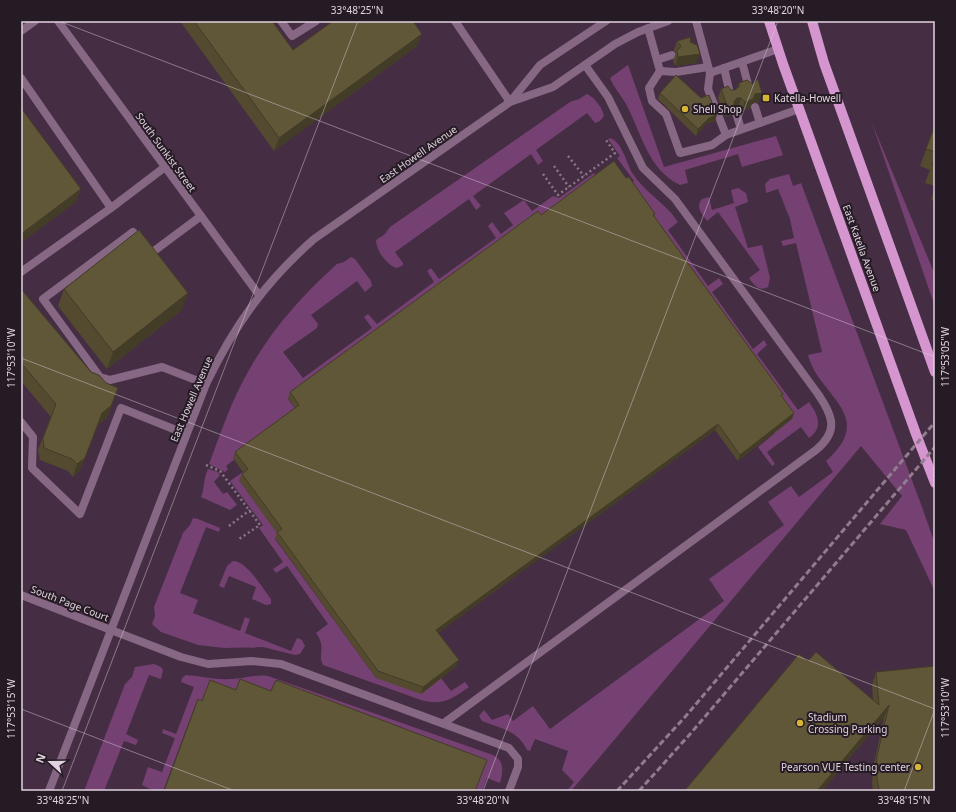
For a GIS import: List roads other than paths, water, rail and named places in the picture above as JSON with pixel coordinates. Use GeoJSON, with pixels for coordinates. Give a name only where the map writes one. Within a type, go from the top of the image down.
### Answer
{"type":"FeatureCollection","features":[{"type":"Feature","properties":{"kind":"main road","name":"East Katella Avenue"},"geometry":{"type":"LineString","coordinates":[[769,21],[799,109],[916,434],[935,482]]}},
{"type":"Feature","properties":{"kind":"main road"},"geometry":{"type":"LineString","coordinates":[[812,21],[824,63],[935,372]]}},
{"type":"Feature","properties":{"kind":"street"},"geometry":{"type":"LineString","coordinates":[[21,31],[35,21]]}},
{"type":"Feature","properties":{"kind":"street","name":"South Sunkist Street"},"geometry":{"type":"LineString","coordinates":[[58,21],[259,294]]}},
{"type":"Feature","properties":{"kind":"street"},"geometry":{"type":"LineString","coordinates":[[281,21],[292,36],[316,21]]}},
{"type":"Feature","properties":{"kind":"street"},"geometry":{"type":"LineString","coordinates":[[455,21],[510,102]]}},
{"type":"Feature","properties":{"kind":"street","name":"East Howell Avenue"},"geometry":{"type":"LineString","coordinates":[[510,102],[540,65],[606,21]]}},
{"type":"Feature","properties":{"kind":"street","name":"East Howell Avenue"},"geometry":{"type":"LineString","coordinates":[[49,791],[206,384],[230,336],[259,294],[292,258],[314,239],[510,102],[553,87],[615,44],[648,28],[668,21]]}},
{"type":"Feature","properties":{"kind":"street"},"geometry":{"type":"LineString","coordinates":[[696,21],[709,70],[708,89],[726,135]]}},
{"type":"Feature","properties":{"kind":"street"},"geometry":{"type":"LineString","coordinates":[[648,28],[660,71],[649,88],[652,101],[666,114],[680,153],[712,145],[726,135],[799,109]]}},
{"type":"Feature","properties":{"kind":"street"},"geometry":{"type":"LineString","coordinates":[[692,48],[703,45]]}},
{"type":"Feature","properties":{"kind":"street"},"geometry":{"type":"LineString","coordinates":[[660,71],[676,72],[724,68],[778,49]]}},
{"type":"Feature","properties":{"kind":"street"},"geometry":{"type":"LineString","coordinates":[[657,60],[672,55]]}},
{"type":"Feature","properties":{"kind":"street"},"geometry":{"type":"LineString","coordinates":[[742,62],[749,88]]}},
{"type":"Feature","properties":{"kind":"street"},"geometry":{"type":"LineString","coordinates":[[444,723],[816,450],[828,439],[832,428],[831,415],[818,394],[675,199],[643,168],[608,97],[584,65]]}},
{"type":"Feature","properties":{"kind":"street"},"geometry":{"type":"LineString","coordinates":[[724,68],[730,94]]}},
{"type":"Feature","properties":{"kind":"street"},"geometry":{"type":"LineString","coordinates":[[21,78],[111,208]]}},
{"type":"Feature","properties":{"kind":"street"},"geometry":{"type":"LineString","coordinates":[[755,106],[760,123]]}},
{"type":"Feature","properties":{"kind":"street"},"geometry":{"type":"LineString","coordinates":[[736,113],[741,129]]}},
{"type":"Feature","properties":{"kind":"street"},"geometry":{"type":"LineString","coordinates":[[21,272],[111,208],[165,167]]}},
{"type":"Feature","properties":{"kind":"street"},"geometry":{"type":"LineString","coordinates":[[201,216],[150,254],[133,232],[43,299],[100,377],[105,380],[162,367],[206,384]]}},
{"type":"Feature","properties":{"kind":"street"},"geometry":{"type":"LineString","coordinates":[[21,422],[33,437],[32,468],[80,514],[121,408],[186,434]]}},
{"type":"Feature","properties":{"kind":"street","name":"South Page Court"},"geometry":{"type":"LineString","coordinates":[[21,596],[181,657],[208,664],[252,660],[281,664],[509,748],[514,751],[518,759],[518,767],[509,791]]}},
{"type":"Feature","properties":{"kind":"railway"},"geometry":{"type":"LineString","coordinates":[[617,791],[685,717],[935,422]]}},
{"type":"Feature","properties":{"kind":"railway"},"geometry":{"type":"LineString","coordinates":[[639,791],[691,733],[935,447]]}},
{"type":"Feature","properties":{"kind":"place","name":"Katella-Howell"},"geometry":{"type":"Point","coordinates":[766,98]}},
{"type":"Feature","properties":{"kind":"place","name":"Shell Shop"},"geometry":{"type":"Point","coordinates":[685,109]}},
{"type":"Feature","properties":{"kind":"place","name":"Stadium Crossing Parking"},"geometry":{"type":"Point","coordinates":[800,723]}},
{"type":"Feature","properties":{"kind":"place","name":"Pearson VUE Testing center"},"geometry":{"type":"Point","coordinates":[918,767]}}]}
